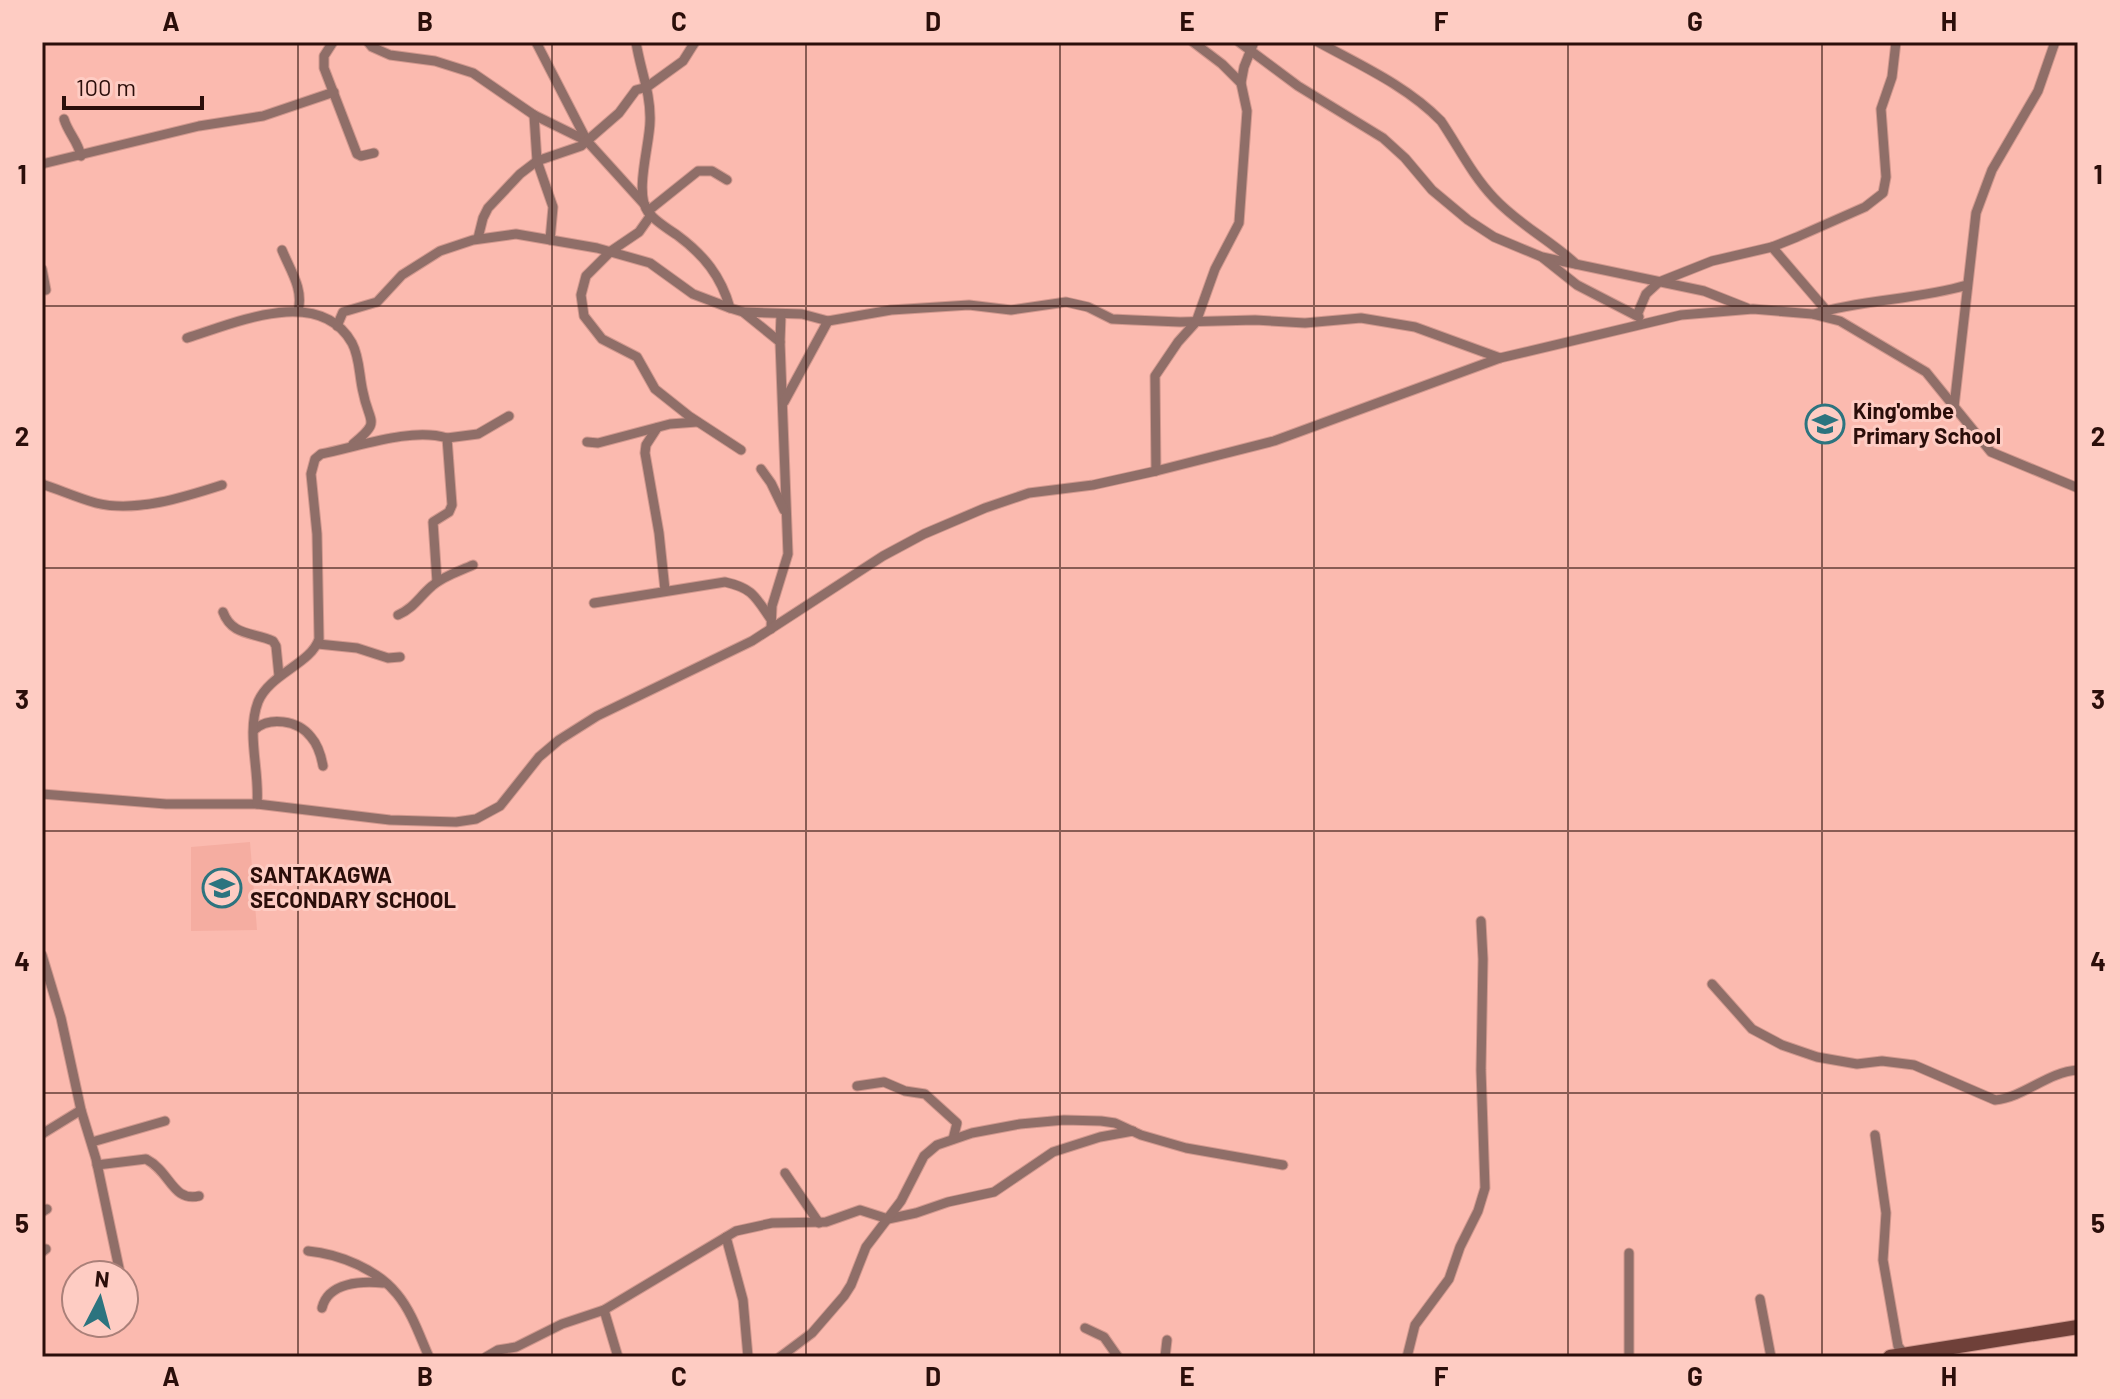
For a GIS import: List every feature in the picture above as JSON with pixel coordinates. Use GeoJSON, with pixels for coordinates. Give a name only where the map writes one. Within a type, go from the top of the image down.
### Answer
{"type":"FeatureCollection","features":[{"type":"Feature","properties":{"kind":"street"},"geometry":{"type":"LineString","coordinates":[[333,42],[325,52],[323,64],[357,154],[374,153]]}},
{"type":"Feature","properties":{"kind":"street"},"geometry":{"type":"LineString","coordinates":[[368,42],[390,55],[435,61],[473,73],[534,115],[587,141]]}},
{"type":"Feature","properties":{"kind":"street"},"geometry":{"type":"LineString","coordinates":[[536,42],[587,141],[648,211],[703,257],[718,277],[730,308]]}},
{"type":"Feature","properties":{"kind":"street"},"geometry":{"type":"LineString","coordinates":[[636,42],[647,87],[650,120],[643,174],[648,211]]}},
{"type":"Feature","properties":{"kind":"street"},"geometry":{"type":"LineString","coordinates":[[478,238],[488,208],[520,174],[537,161],[581,146],[619,113],[636,90],[647,87],[683,61],[695,42]]}},
{"type":"Feature","properties":{"kind":"street"},"geometry":{"type":"LineString","coordinates":[[1193,42],[1241,83]]}},
{"type":"Feature","properties":{"kind":"street"},"geometry":{"type":"LineString","coordinates":[[1239,42],[1252,47],[1298,86],[1383,138],[1432,190],[1480,229],[1542,257],[1704,291],[1750,309]]}},
{"type":"Feature","properties":{"kind":"street"},"geometry":{"type":"LineString","coordinates":[[1318,42],[1393,84],[1431,111],[1492,197],[1539,238],[1576,264]]}},
{"type":"Feature","properties":{"kind":"street"},"geometry":{"type":"LineString","coordinates":[[1640,319],[1646,294],[1659,282],[1712,261],[1772,247],[1865,207],[1883,193],[1886,177],[1881,109],[1892,77],[1896,42]]}},
{"type":"Feature","properties":{"kind":"street"},"geometry":{"type":"LineString","coordinates":[[1954,407],[1972,232],[1981,198],[1999,156],[2038,91],[2055,42]]}},
{"type":"Feature","properties":{"kind":"street"},"geometry":{"type":"LineString","coordinates":[[1156,471],[1155,376],[1196,322],[1215,269],[1239,223],[1247,111],[1241,83],[1252,47]]}},
{"type":"Feature","properties":{"kind":"street"},"geometry":{"type":"LineString","coordinates":[[42,164],[174,132],[272,114],[334,92]]}},
{"type":"Feature","properties":{"kind":"street"},"geometry":{"type":"LineString","coordinates":[[534,115],[537,161],[553,207],[550,240]]}},
{"type":"Feature","properties":{"kind":"street"},"geometry":{"type":"LineString","coordinates":[[64,119],[67,130],[77,141],[81,156]]}},
{"type":"Feature","properties":{"kind":"street"},"geometry":{"type":"LineString","coordinates":[[727,180],[712,171],[698,171],[648,211],[639,232],[594,266],[581,286],[584,316],[602,339],[637,357],[655,389],[697,422],[741,450]]}},
{"type":"Feature","properties":{"kind":"street"},"geometry":{"type":"LineString","coordinates":[[337,326],[343,312],[377,302],[396,280],[430,255],[478,238],[516,234],[611,251],[650,263],[693,294],[743,312],[802,314],[828,321],[891,310],[969,305],[1011,310],[1066,302],[1088,307],[1112,319],[1305,323],[1361,318],[1415,327],[1500,358]]}},
{"type":"Feature","properties":{"kind":"street"},"geometry":{"type":"LineString","coordinates":[[1772,247],[1826,310]]}},
{"type":"Feature","properties":{"kind":"street"},"geometry":{"type":"LineString","coordinates":[[282,250],[296,278],[298,311]]}},
{"type":"Feature","properties":{"kind":"street"},"geometry":{"type":"LineString","coordinates":[[1542,257],[1577,285],[1640,319]]}},
{"type":"Feature","properties":{"kind":"street"},"geometry":{"type":"LineString","coordinates":[[42,269],[46,290]]}},
{"type":"Feature","properties":{"kind":"street"},"geometry":{"type":"LineString","coordinates":[[1812,314],[1967,285]]}},
{"type":"Feature","properties":{"kind":"street"},"geometry":{"type":"LineString","coordinates":[[42,794],[166,804],[257,804],[390,820],[456,822],[476,819],[500,806],[539,757],[576,729],[639,693],[718,657],[924,534],[1029,493],[1093,485],[1274,441],[1500,358],[1640,319],[1750,309],[1812,314],[1840,321],[1914,364],[1936,382],[1991,452],[2078,488]]}},
{"type":"Feature","properties":{"kind":"street"},"geometry":{"type":"LineString","coordinates":[[187,338],[278,312],[298,311],[321,316],[337,326],[356,352],[364,400],[372,424],[348,448]]}},
{"type":"Feature","properties":{"kind":"street"},"geometry":{"type":"LineString","coordinates":[[743,312],[780,342]]}},
{"type":"Feature","properties":{"kind":"street"},"geometry":{"type":"LineString","coordinates":[[770,624],[775,593],[787,562],[781,315]]}},
{"type":"Feature","properties":{"kind":"street"},"geometry":{"type":"LineString","coordinates":[[783,405],[828,321]]}},
{"type":"Feature","properties":{"kind":"street"},"geometry":{"type":"LineString","coordinates":[[318,644],[317,534],[312,465],[315,459],[321,454],[419,434],[447,438],[478,434],[509,416]]}},
{"type":"Feature","properties":{"kind":"street"},"geometry":{"type":"LineString","coordinates":[[587,442],[607,441],[697,422]]}},
{"type":"Feature","properties":{"kind":"street"},"geometry":{"type":"LineString","coordinates":[[657,428],[646,445],[645,453],[665,590]]}},
{"type":"Feature","properties":{"kind":"street"},"geometry":{"type":"LineString","coordinates":[[437,582],[433,522],[449,512],[453,497],[447,438]]}},
{"type":"Feature","properties":{"kind":"street"},"geometry":{"type":"LineString","coordinates":[[761,469],[786,513]]}},
{"type":"Feature","properties":{"kind":"street"},"geometry":{"type":"LineString","coordinates":[[42,484],[100,504],[171,501],[222,485]]}},
{"type":"Feature","properties":{"kind":"street"},"geometry":{"type":"LineString","coordinates":[[398,615],[413,608],[420,596],[437,582],[473,565]]}},
{"type":"Feature","properties":{"kind":"street"},"geometry":{"type":"LineString","coordinates":[[594,603],[725,582],[739,584],[750,591],[770,624]]}},
{"type":"Feature","properties":{"kind":"street"},"geometry":{"type":"LineString","coordinates":[[223,612],[237,631],[273,641],[279,676]]}},
{"type":"Feature","properties":{"kind":"street"},"geometry":{"type":"LineString","coordinates":[[257,804],[259,785],[254,730],[258,703],[279,676],[318,644],[357,648],[388,658],[400,657]]}},
{"type":"Feature","properties":{"kind":"street"},"geometry":{"type":"LineString","coordinates":[[254,730],[270,721],[299,727],[318,747],[323,766]]}},
{"type":"Feature","properties":{"kind":"street"},"geometry":{"type":"LineString","coordinates":[[1407,1357],[1415,1325],[1449,1279],[1485,1188],[1481,921]]}},
{"type":"Feature","properties":{"kind":"street"},"geometry":{"type":"LineString","coordinates":[[42,955],[92,1142],[117,1259]]}},
{"type":"Feature","properties":{"kind":"street"},"geometry":{"type":"LineString","coordinates":[[1712,984],[1752,1029],[1782,1045],[1809,1055],[1849,1063],[1899,1062],[1914,1065],[1995,1100],[2010,1098],[2051,1076],[2078,1070]]}},
{"type":"Feature","properties":{"kind":"street"},"geometry":{"type":"LineString","coordinates":[[857,1086],[884,1082],[931,1097],[957,1123],[953,1139]]}},
{"type":"Feature","properties":{"kind":"street"},"geometry":{"type":"LineString","coordinates":[[42,1134],[81,1110]]}},
{"type":"Feature","properties":{"kind":"street"},"geometry":{"type":"LineString","coordinates":[[780,1357],[812,1333],[835,1307],[851,1285],[866,1247],[910,1187],[929,1150],[953,1139],[988,1129],[1064,1120],[1101,1121],[1186,1148],[1283,1165]]}},
{"type":"Feature","properties":{"kind":"street"},"geometry":{"type":"LineString","coordinates":[[92,1142],[165,1121]]}},
{"type":"Feature","properties":{"kind":"street"},"geometry":{"type":"LineString","coordinates":[[486,1357],[498,1350],[524,1344],[562,1324],[604,1310],[748,1227],[772,1223],[819,1223],[847,1217],[860,1210],[888,1219],[994,1192],[1053,1152],[1100,1137],[1133,1131]]}},
{"type":"Feature","properties":{"kind":"street"},"geometry":{"type":"LineString","coordinates":[[1875,1135],[1886,1213],[1883,1260],[1898,1346],[1897,1356],[2071,1328],[2078,1337]]}},
{"type":"Feature","properties":{"kind":"street"},"geometry":{"type":"LineString","coordinates":[[97,1165],[146,1159],[169,1177],[179,1194],[189,1198],[199,1196]]}},
{"type":"Feature","properties":{"kind":"street"},"geometry":{"type":"LineString","coordinates":[[785,1173],[819,1223]]}},
{"type":"Feature","properties":{"kind":"street"},"geometry":{"type":"LineString","coordinates":[[726,1237],[743,1300],[748,1357]]}},
{"type":"Feature","properties":{"kind":"street"},"geometry":{"type":"LineString","coordinates":[[308,1251],[340,1256],[393,1290],[404,1304],[429,1357]]}},
{"type":"Feature","properties":{"kind":"street"},"geometry":{"type":"LineString","coordinates":[[1629,1253],[1629,1357]]}},
{"type":"Feature","properties":{"kind":"street"},"geometry":{"type":"LineString","coordinates":[[322,1308],[331,1294],[350,1283],[383,1283]]}},
{"type":"Feature","properties":{"kind":"street"},"geometry":{"type":"LineString","coordinates":[[1760,1299],[1771,1357]]}},
{"type":"Feature","properties":{"kind":"street"},"geometry":{"type":"LineString","coordinates":[[604,1310],[618,1357]]}},
{"type":"Feature","properties":{"kind":"street"},"geometry":{"type":"LineString","coordinates":[[1085,1328],[1104,1337],[1118,1357]]}},
{"type":"Feature","properties":{"kind":"street"},"geometry":{"type":"LineString","coordinates":[[1165,1357],[1167,1340]]}},
{"type":"Feature","properties":{"kind":"shaded area","name":"SANTAKAGWA SECONDARY SCHOOL"},"geometry":{"type":"Polygon","coordinates":[[[250,842],[257,930],[191,931],[191,847],[250,842]]]}},
{"type":"Feature","properties":{"kind":"place","name":"King'ombe Primary School"},"geometry":{"type":"Point","coordinates":[1825,424]}},
{"type":"Feature","properties":{"kind":"place","name":"SANTAKAGWA SECONDARY SCHOOL"},"geometry":{"type":"Point","coordinates":[222,888]}}]}
